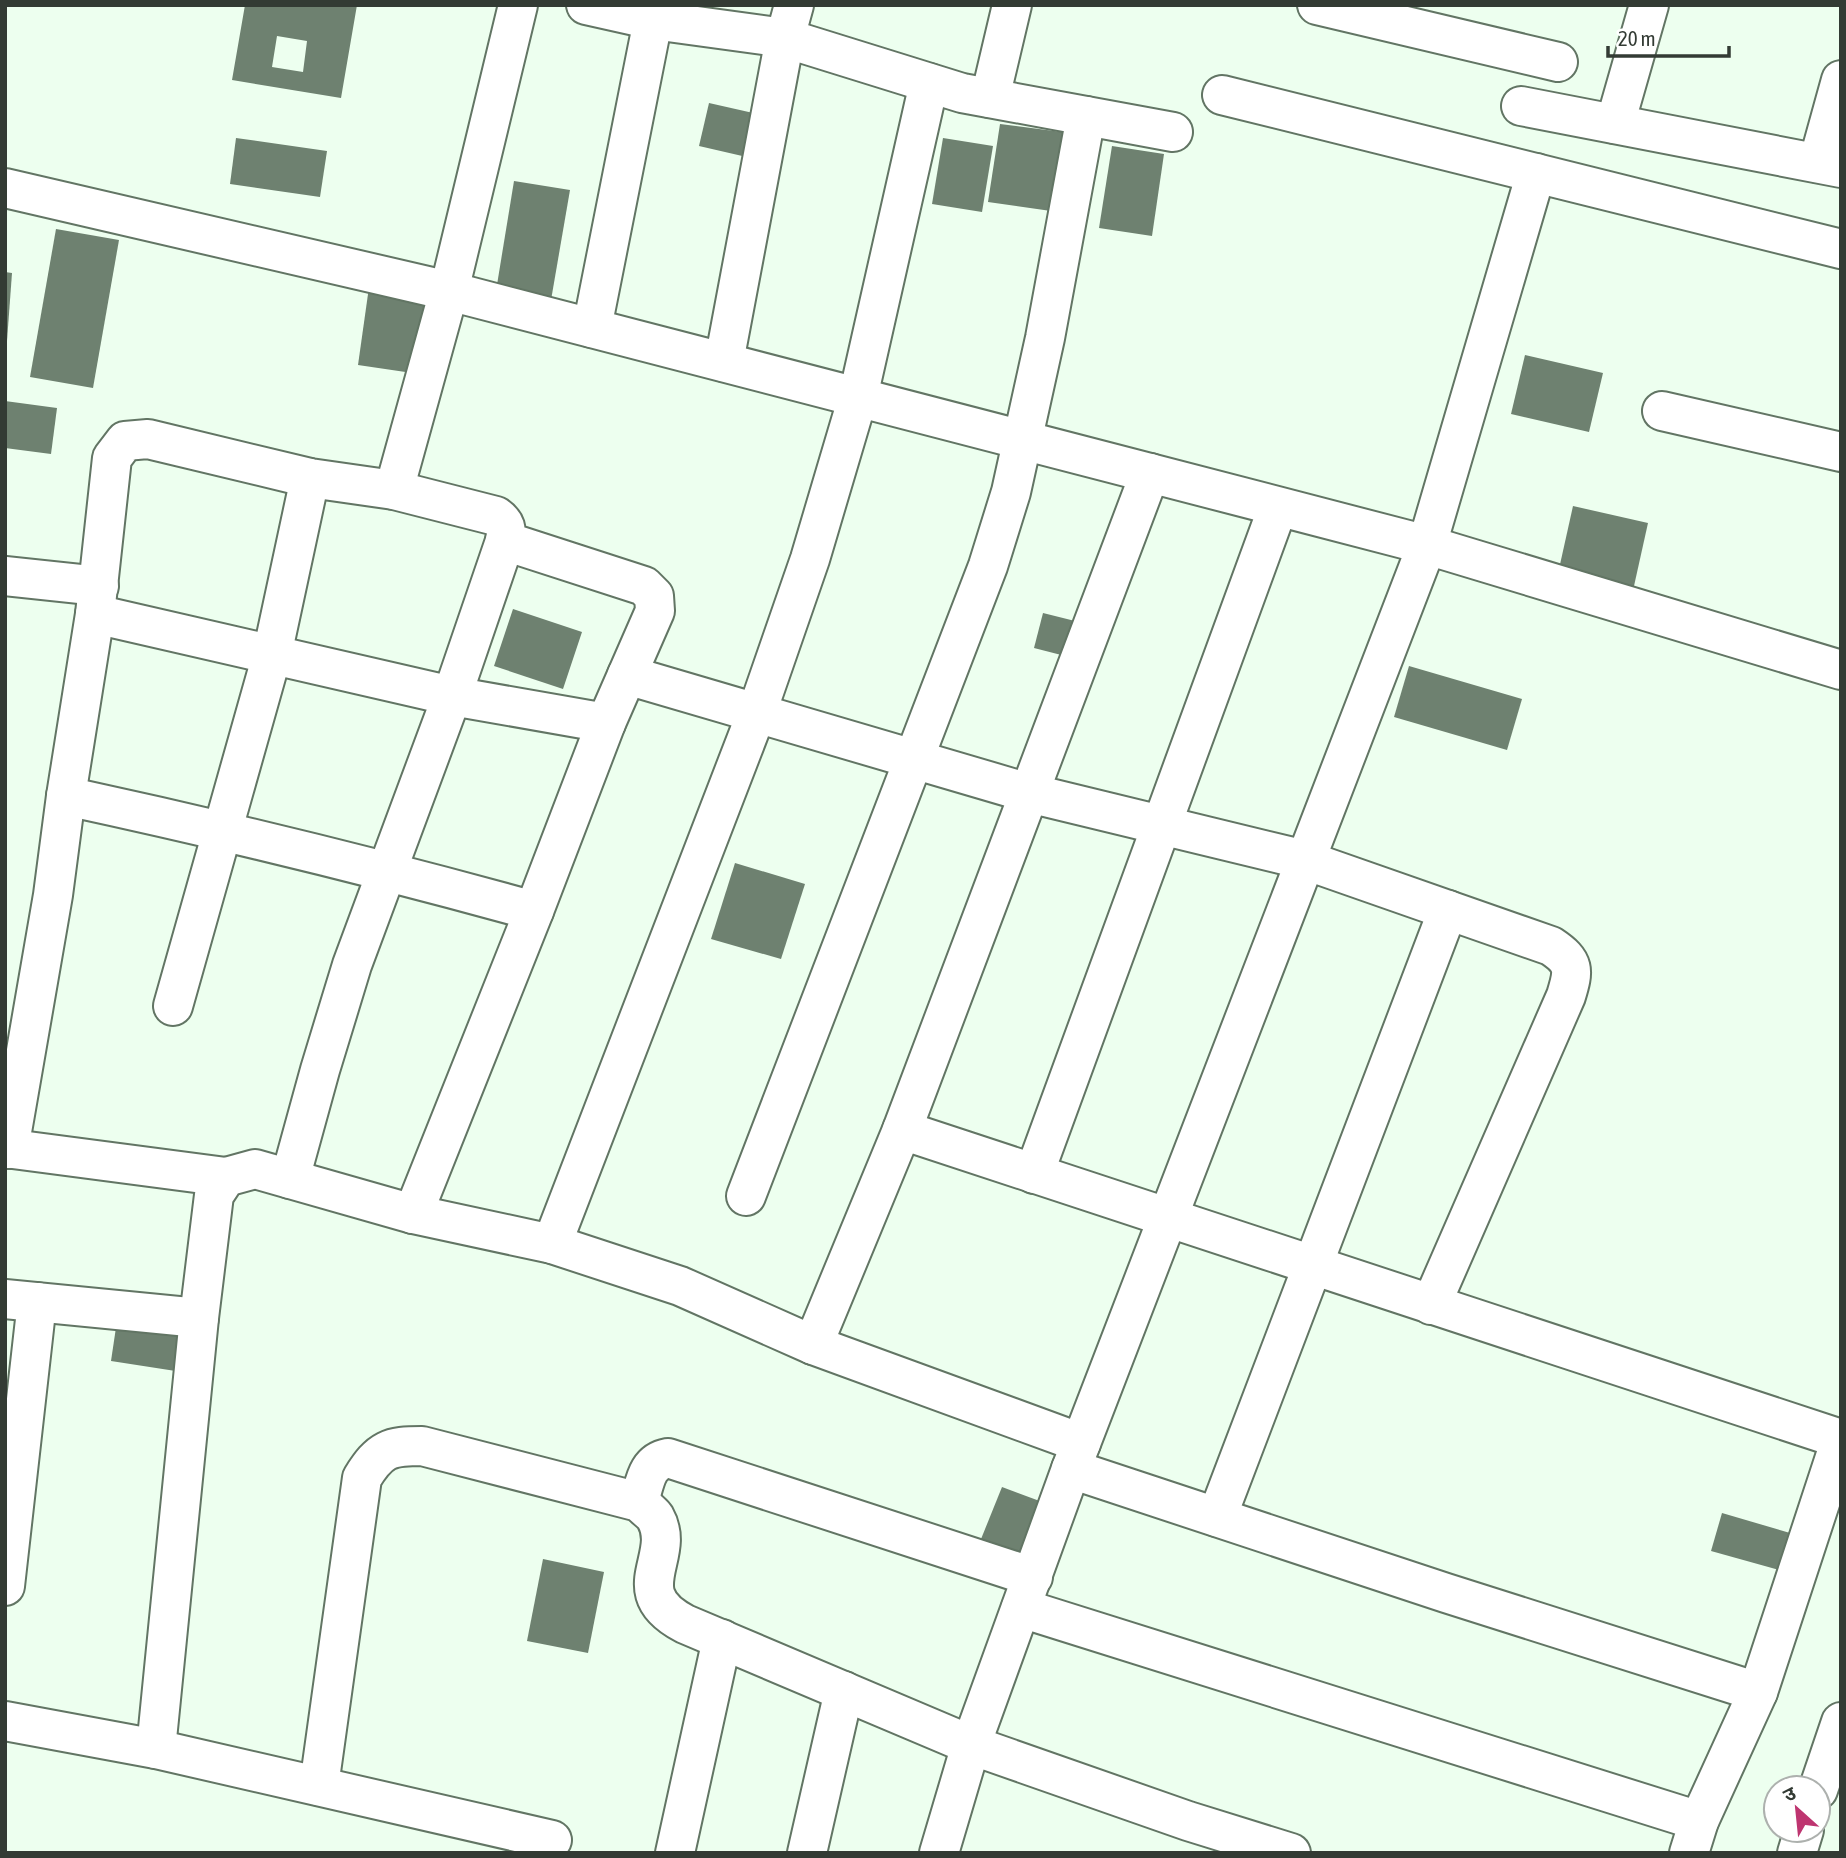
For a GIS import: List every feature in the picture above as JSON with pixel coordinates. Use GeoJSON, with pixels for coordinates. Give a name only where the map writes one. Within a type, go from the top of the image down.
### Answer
{"type":"FeatureCollection","features":[{"type":"Feature","properties":{"kind":"street"},"geometry":{"type":"LineString","coordinates":[[394,490],[449,291],[518,5]]}},
{"type":"Feature","properties":{"kind":"street"},"geometry":{"type":"LineString","coordinates":[[586,5],[655,13],[789,21],[929,83],[990,98],[1172,132]]}},
{"type":"Feature","properties":{"kind":"street"},"geometry":{"type":"LineString","coordinates":[[990,98],[1012,5]]}},
{"type":"Feature","properties":{"kind":"street"},"geometry":{"type":"LineString","coordinates":[[1317,5],[1439,19],[1558,62]]}},
{"type":"Feature","properties":{"kind":"street"},"geometry":{"type":"LineString","coordinates":[[1615,124],[1649,5]]}},
{"type":"Feature","properties":{"kind":"street"},"geometry":{"type":"LineString","coordinates":[[592,328],[655,13]]}},
{"type":"Feature","properties":{"kind":"street"},"geometry":{"type":"LineString","coordinates":[[724,362],[789,21]]}},
{"type":"Feature","properties":{"kind":"street"},"geometry":{"type":"LineString","coordinates":[[1521,106],[1829,165],[1841,80]]}},
{"type":"Feature","properties":{"kind":"street"},"geometry":{"type":"LineString","coordinates":[[552,1244],[757,712],[810,559],[858,397],[929,83]]}},
{"type":"Feature","properties":{"kind":"street"},"geometry":{"type":"LineString","coordinates":[[1223,95],[1841,249]]}},
{"type":"Feature","properties":{"kind":"street"},"geometry":{"type":"LineString","coordinates":[[746,1196],[988,566],[1012,492],[1045,338],[1086,116]]}},
{"type":"Feature","properties":{"kind":"street"},"geometry":{"type":"LineString","coordinates":[[939,1853],[971,1745],[1076,1456],[1427,545],[1536,173]]}},
{"type":"Feature","properties":{"kind":"street"},"geometry":{"type":"LineString","coordinates":[[5,188],[449,291],[1427,545],[1841,670]]}},
{"type":"Feature","properties":{"kind":"street"},"geometry":{"type":"LineString","coordinates":[[1662,411],[1841,452]]}},
{"type":"Feature","properties":{"kind":"street"},"geometry":{"type":"LineString","coordinates":[[290,1179],[344,991],[386,870],[452,696],[505,541],[506,530],[503,521],[496,516],[394,490],[310,478],[148,439],[125,442],[112,458],[97,600],[53,895],[7,1149],[226,1177],[255,1169],[290,1179],[413,1213],[552,1244],[680,1286],[1217,1517],[1758,1692]]}},
{"type":"Feature","properties":{"kind":"street"},"geometry":{"type":"LineString","coordinates":[[813,1345],[902,1130],[1150,473]]}},
{"type":"Feature","properties":{"kind":"street"},"geometry":{"type":"LineString","coordinates":[[173,1006],[272,655],[310,478]]}},
{"type":"Feature","properties":{"kind":"street"},"geometry":{"type":"LineString","coordinates":[[1034,1174],[1278,507]]}},
{"type":"Feature","properties":{"kind":"street"},"geometry":{"type":"LineString","coordinates":[[413,1213],[606,723],[655,611],[654,596],[644,586],[505,541]]}},
{"type":"Feature","properties":{"kind":"street"},"geometry":{"type":"LineString","coordinates":[[5,576],[97,600],[272,655],[452,696],[606,723]]}},
{"type":"Feature","properties":{"kind":"street"},"geometry":{"type":"LineString","coordinates":[[627,675],[1029,793],[1305,860],[1551,946],[1570,961],[1572,975],[1566,996],[1431,1304]]}},
{"type":"Feature","properties":{"kind":"street"},"geometry":{"type":"LineString","coordinates":[[66,796],[223,830],[386,870],[534,911]]}},
{"type":"Feature","properties":{"kind":"street"},"geometry":{"type":"LineString","coordinates":[[1217,1517],[1448,910]]}},
{"type":"Feature","properties":{"kind":"street"},"geometry":{"type":"LineString","coordinates":[[639,1502],[650,1467],[658,1460],[668,1458],[1027,1593],[1694,1837],[1758,1692],[1839,1451],[1431,1304],[902,1130]]}},
{"type":"Feature","properties":{"kind":"street"},"geometry":{"type":"LineString","coordinates":[[156,1749],[199,1318],[214,1195],[226,1177]]}},
{"type":"Feature","properties":{"kind":"street"},"geometry":{"type":"LineString","coordinates":[[5,1586],[21,1300],[199,1318]]}},
{"type":"Feature","properties":{"kind":"street"},"geometry":{"type":"LineString","coordinates":[[318,1786],[362,1478],[375,1458],[398,1446],[422,1446],[639,1502],[654,1516],[661,1534],[653,1583],[656,1599],[668,1615],[971,1745],[1188,1821],[1292,1853]]}},
{"type":"Feature","properties":{"kind":"street"},"geometry":{"type":"LineString","coordinates":[[676,1853],[722,1639]]}},
{"type":"Feature","properties":{"kind":"street"},"geometry":{"type":"LineString","coordinates":[[807,1853],[844,1692]]}},
{"type":"Feature","properties":{"kind":"street"},"geometry":{"type":"LineString","coordinates":[[5,1721],[156,1749],[552,1840]]}},
{"type":"Feature","properties":{"kind":"street"},"geometry":{"type":"LineString","coordinates":[[1823,1774],[1841,1722]]}},
{"type":"Feature","properties":{"kind":"building"},"geometry":{"type":"Polygon","coordinates":[[[245,5],[357,5],[341,98],[232,80],[245,5]],[[277,36],[272,67],[303,72],[307,41],[277,36]]]}},
{"type":"Feature","properties":{"kind":"building"},"geometry":{"type":"Polygon","coordinates":[[[709,103],[762,115],[751,158],[699,146],[709,103]]]}},
{"type":"Feature","properties":{"kind":"building"},"geometry":{"type":"Polygon","coordinates":[[[1000,124],[1077,134],[1065,213],[988,202],[1000,124]]]}},
{"type":"Feature","properties":{"kind":"building"},"geometry":{"type":"Polygon","coordinates":[[[236,138],[327,151],[320,197],[230,184],[236,138]]]}},
{"type":"Feature","properties":{"kind":"building"},"geometry":{"type":"Polygon","coordinates":[[[943,138],[993,146],[982,212],[932,204],[943,138]]]}},
{"type":"Feature","properties":{"kind":"building"},"geometry":{"type":"Polygon","coordinates":[[[1112,146],[1164,154],[1152,236],[1099,228],[1112,146]]]}},
{"type":"Feature","properties":{"kind":"building"},"geometry":{"type":"Polygon","coordinates":[[[514,181],[570,190],[550,306],[495,297],[514,181]]]}},
{"type":"Feature","properties":{"kind":"building"},"geometry":{"type":"Polygon","coordinates":[[[56,229],[119,240],[93,388],[30,377],[56,229]]]}},
{"type":"Feature","properties":{"kind":"building"},"geometry":{"type":"Polygon","coordinates":[[[5,272],[12,273],[7,341],[5,341],[5,272]]]}},
{"type":"Feature","properties":{"kind":"building"},"geometry":{"type":"Polygon","coordinates":[[[369,287],[430,295],[419,374],[358,365],[369,287]]]}},
{"type":"Feature","properties":{"kind":"building"},"geometry":{"type":"Polygon","coordinates":[[[1525,355],[1603,373],[1589,432],[1511,414],[1525,355]]]}},
{"type":"Feature","properties":{"kind":"building"},"geometry":{"type":"Polygon","coordinates":[[[5,401],[57,408],[51,454],[5,448],[5,401]]]}},
{"type":"Feature","properties":{"kind":"building"},"geometry":{"type":"Polygon","coordinates":[[[1573,506],[1648,523],[1632,595],[1557,578],[1573,506]]]}},
{"type":"Feature","properties":{"kind":"building"},"geometry":{"type":"Polygon","coordinates":[[[513,609],[582,632],[563,689],[494,666],[513,609]]]}},
{"type":"Feature","properties":{"kind":"building"},"geometry":{"type":"Polygon","coordinates":[[[1043,613],[1083,623],[1073,658],[1034,648],[1043,613]]]}},
{"type":"Feature","properties":{"kind":"building"},"geometry":{"type":"Polygon","coordinates":[[[1409,666],[1522,699],[1507,750],[1394,717],[1409,666]]]}},
{"type":"Feature","properties":{"kind":"building"},"geometry":{"type":"Polygon","coordinates":[[[735,863],[805,884],[781,959],[711,939],[735,863]]]}},
{"type":"Feature","properties":{"kind":"building"},"geometry":{"type":"Polygon","coordinates":[[[118,1314],[189,1325],[182,1372],[111,1361],[118,1314]]]}},
{"type":"Feature","properties":{"kind":"building"},"geometry":{"type":"Polygon","coordinates":[[[1002,1487],[1053,1506],[1028,1569],[977,1549],[1002,1487]]]}},
{"type":"Feature","properties":{"kind":"building"},"geometry":{"type":"Polygon","coordinates":[[[1722,1513],[1797,1535],[1786,1572],[1711,1551],[1722,1513]]]}},
{"type":"Feature","properties":{"kind":"building"},"geometry":{"type":"Polygon","coordinates":[[[543,1559],[604,1572],[588,1653],[527,1641],[543,1559]]]}}]}
